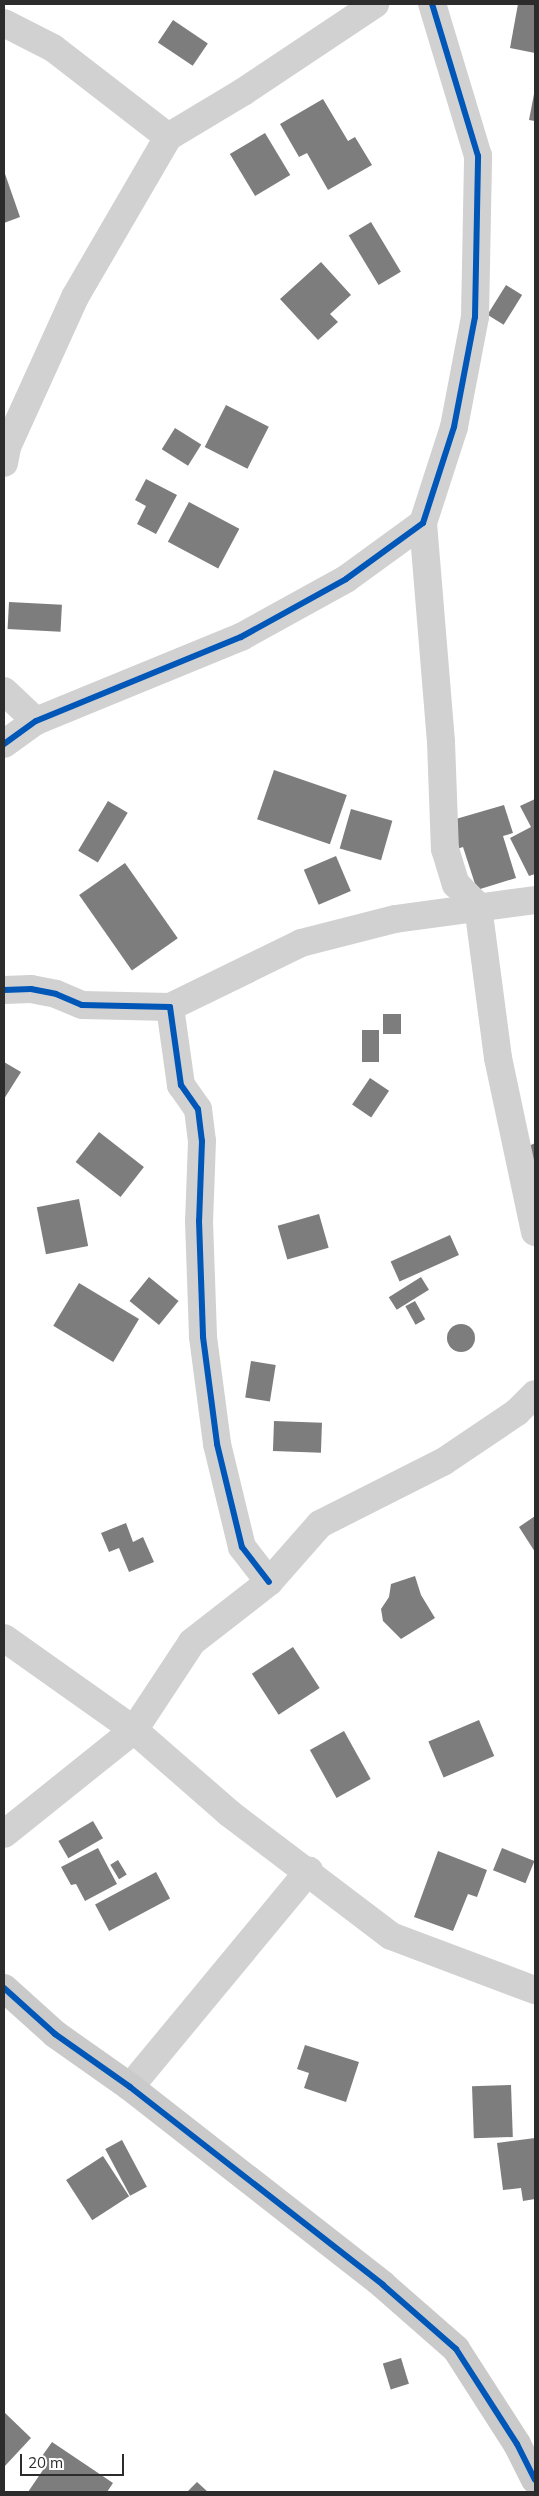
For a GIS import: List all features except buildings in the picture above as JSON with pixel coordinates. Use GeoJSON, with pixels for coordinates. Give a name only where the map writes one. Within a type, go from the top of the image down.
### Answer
{"type":"FeatureCollection","features":[{"type":"Feature","properties":{"kind":"street"},"geometry":{"type":"LineString","coordinates":[[4,463],[7,447],[75,297],[168,137],[243,92],[375,4]]}},
{"type":"Feature","properties":{"kind":"street"},"geometry":{"type":"LineString","coordinates":[[432,4],[478,156],[475,317],[454,428],[423,523],[441,742],[445,849],[456,884],[478,906],[498,1058],[535,1232]]}},
{"type":"Feature","properties":{"kind":"street"},"geometry":{"type":"LineString","coordinates":[[4,22],[54,48],[168,137]]}},
{"type":"Feature","properties":{"kind":"street"},"geometry":{"type":"LineString","coordinates":[[4,744],[36,720],[241,637],[346,580],[423,523]]}},
{"type":"Feature","properties":{"kind":"street"},"geometry":{"type":"LineString","coordinates":[[4,691],[36,720]]}},
{"type":"Feature","properties":{"kind":"street"},"geometry":{"type":"LineString","coordinates":[[4,990],[39,991],[82,1005],[170,1008],[301,943],[395,919],[478,906],[535,900]]}},
{"type":"Feature","properties":{"kind":"street"},"geometry":{"type":"LineString","coordinates":[[170,1008],[181,1085],[198,1109],[202,1141],[199,1220],[203,1337],[217,1444],[242,1547],[269,1582]]}},
{"type":"Feature","properties":{"kind":"street"},"geometry":{"type":"LineString","coordinates":[[4,1834],[134,1730],[192,1642],[269,1582],[320,1524],[443,1462],[516,1412],[535,1394]]}},
{"type":"Feature","properties":{"kind":"street"},"geometry":{"type":"LineString","coordinates":[[4,1638],[134,1730],[229,1813],[309,1871],[391,1936],[535,1990]]}},
{"type":"Feature","properties":{"kind":"street"},"geometry":{"type":"LineString","coordinates":[[130,2087],[309,1871]]}},
{"type":"Feature","properties":{"kind":"street"},"geometry":{"type":"LineString","coordinates":[[4,1988],[55,2034],[130,2087],[383,2285],[456,2349],[517,2444],[535,2480]]}},
{"type":"Feature","properties":{"kind":"cycle path"},"geometry":{"type":"LineString","coordinates":[[4,744],[36,721],[241,637],[346,579],[423,523],[454,427],[475,317],[478,156],[432,4]]}},
{"type":"Feature","properties":{"kind":"cycle path"},"geometry":{"type":"LineString","coordinates":[[4,990],[31,989],[56,994],[82,1005],[170,1007],[181,1085],[198,1109],[202,1141],[199,1221],[203,1337],[217,1444],[242,1547],[269,1582]]}},
{"type":"Feature","properties":{"kind":"cycle path"},"geometry":{"type":"LineString","coordinates":[[4,1988],[55,2034],[130,2087],[383,2285],[456,2349],[517,2444],[535,2480]]}}]}
